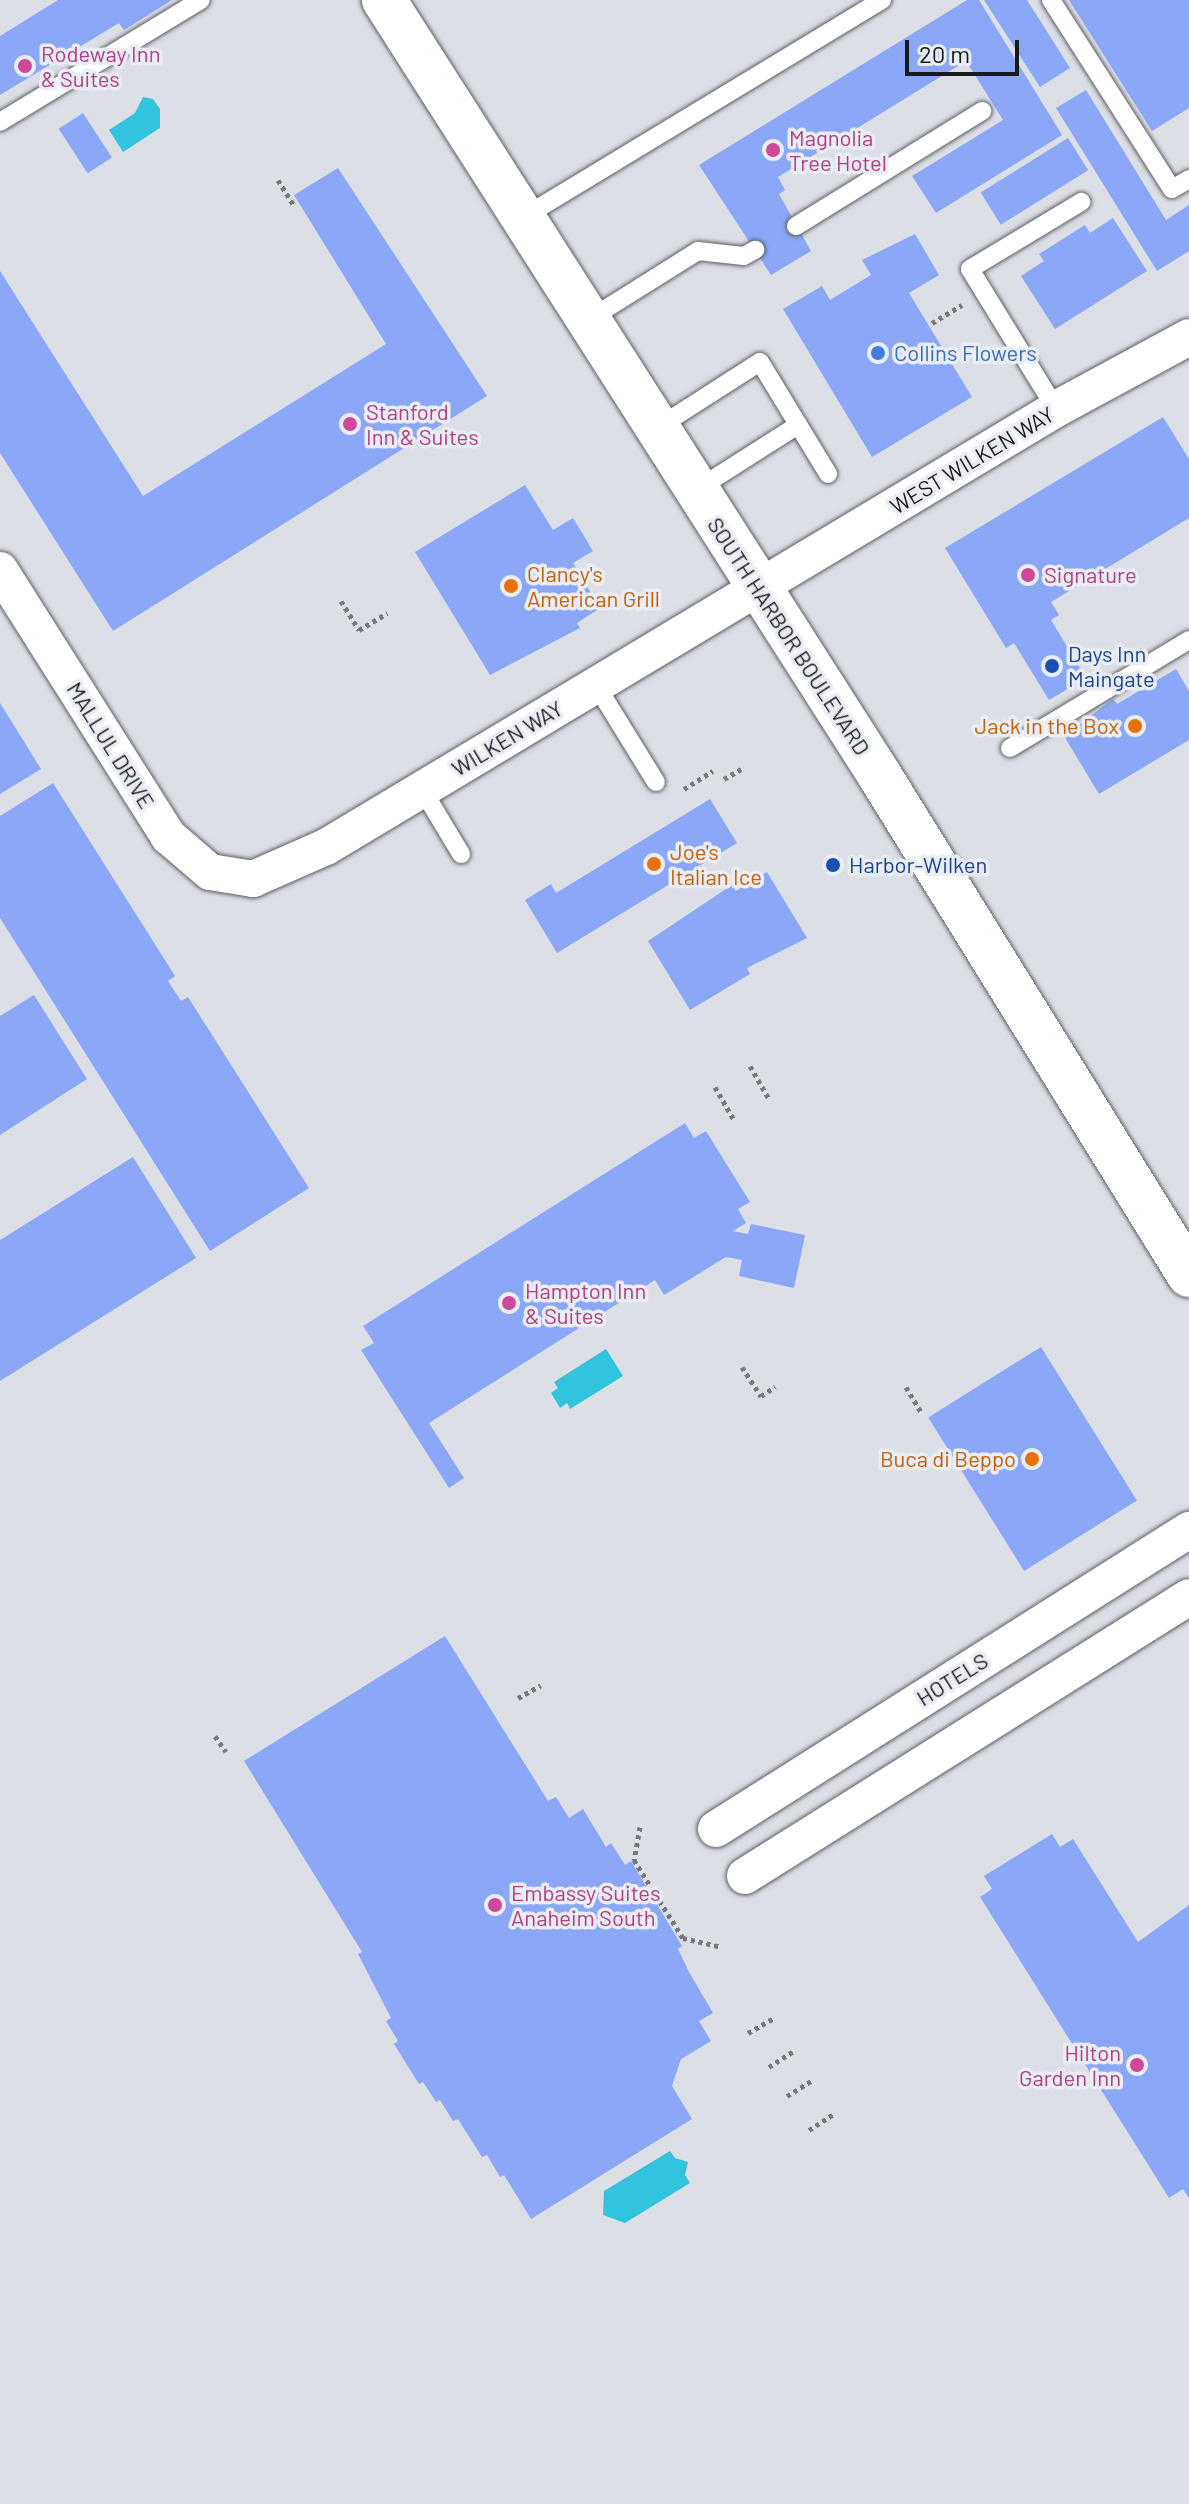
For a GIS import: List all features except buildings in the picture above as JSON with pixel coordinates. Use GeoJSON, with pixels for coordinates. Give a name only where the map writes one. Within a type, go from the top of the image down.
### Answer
{"type":"FeatureCollection","features":[{"type":"Feature","properties":{"kind":"main road","name":"SOUTH HARBOR BOULEVARD"},"geometry":{"type":"LineString","coordinates":[[384,0],[1189,1275]]}},
{"type":"Feature","properties":{"kind":"street","name":"WEST WILKEN WAY"},"geometry":{"type":"LineString","coordinates":[[757,589],[1056,409],[1189,337]]}},
{"type":"Feature","properties":{"kind":"street","name":"MALLUL DRIVE"},"geometry":{"type":"LineString","coordinates":[[0,570],[168,836],[210,872],[253,879]]}},
{"type":"Feature","properties":{"kind":"street","name":"WILKEN WAY"},"geometry":{"type":"LineString","coordinates":[[253,879],[326,847],[757,589]]}},
{"type":"Feature","properties":{"kind":"street","name":"HOTELS"},"geometry":{"type":"LineString","coordinates":[[716,1829],[1189,1530]]}},
{"type":"Feature","properties":{"kind":"street"},"geometry":{"type":"LineString","coordinates":[[745,1876],[1189,1597]]}},
{"type":"Feature","properties":{"kind":"lane"},"geometry":{"type":"LineString","coordinates":[[0,122],[201,0]]}},
{"type":"Feature","properties":{"kind":"lane"},"geometry":{"type":"LineString","coordinates":[[522,218],[851,8],[882,0]]}},
{"type":"Feature","properties":{"kind":"lane"},"geometry":{"type":"LineString","coordinates":[[1051,0],[1172,189],[1189,179]]}},
{"type":"Feature","properties":{"kind":"lane"},"geometry":{"type":"LineString","coordinates":[[796,226],[982,111]]}},
{"type":"Feature","properties":{"kind":"lane"},"geometry":{"type":"LineString","coordinates":[[1056,409],[970,269],[1081,202]]}},
{"type":"Feature","properties":{"kind":"lane"},"geometry":{"type":"LineString","coordinates":[[588,320],[698,251],[744,256],[755,250]]}},
{"type":"Feature","properties":{"kind":"lane"},"geometry":{"type":"LineString","coordinates":[[657,428],[760,362],[828,474]]}},
{"type":"Feature","properties":{"kind":"lane"},"geometry":{"type":"LineString","coordinates":[[696,490],[798,425]]}},
{"type":"Feature","properties":{"kind":"lane"},"geometry":{"type":"LineString","coordinates":[[1010,748],[1189,640]]}},
{"type":"Feature","properties":{"kind":"lane"},"geometry":{"type":"LineString","coordinates":[[596,685],[656,782]]}},
{"type":"Feature","properties":{"kind":"lane"},"geometry":{"type":"LineString","coordinates":[[422,789],[461,854]]}},
{"type":"Feature","properties":{"kind":"path"},"geometry":{"type":"LineString","coordinates":[[278,180],[294,206]]}},
{"type":"Feature","properties":{"kind":"path"},"geometry":{"type":"LineString","coordinates":[[932,323],[963,304]]}},
{"type":"Feature","properties":{"kind":"path"},"geometry":{"type":"LineString","coordinates":[[341,601],[359,630],[387,613]]}},
{"type":"Feature","properties":{"kind":"path"},"geometry":{"type":"LineString","coordinates":[[724,779],[741,769]]}},
{"type":"Feature","properties":{"kind":"path"},"geometry":{"type":"LineString","coordinates":[[684,789],[713,771]]}},
{"type":"Feature","properties":{"kind":"path"},"geometry":{"type":"LineString","coordinates":[[750,1066],[770,1100]]}},
{"type":"Feature","properties":{"kind":"path"},"geometry":{"type":"LineString","coordinates":[[715,1087],[735,1121]]}},
{"type":"Feature","properties":{"kind":"path"},"geometry":{"type":"LineString","coordinates":[[742,1367],[761,1396],[775,1387]]}},
{"type":"Feature","properties":{"kind":"path"},"geometry":{"type":"LineString","coordinates":[[906,1387],[922,1414]]}},
{"type":"Feature","properties":{"kind":"path"},"geometry":{"type":"LineString","coordinates":[[518,1698],[541,1685]]}},
{"type":"Feature","properties":{"kind":"path"},"geometry":{"type":"LineString","coordinates":[[215,1736],[226,1752]]}},
{"type":"Feature","properties":{"kind":"path"},"geometry":{"type":"LineString","coordinates":[[640,1827],[634,1860],[683,1938],[719,1946]]}},
{"type":"Feature","properties":{"kind":"path"},"geometry":{"type":"LineString","coordinates":[[748,2033],[774,2018]]}},
{"type":"Feature","properties":{"kind":"path"},"geometry":{"type":"LineString","coordinates":[[769,2067],[794,2051]]}},
{"type":"Feature","properties":{"kind":"path"},"geometry":{"type":"LineString","coordinates":[[787,2096],[813,2080]]}},
{"type":"Feature","properties":{"kind":"path"},"geometry":{"type":"LineString","coordinates":[[809,2130],[835,2113]]}},
{"type":"Feature","properties":{"kind":"water"},"geometry":{"type":"Polygon","coordinates":[[[143,97],[153,99],[160,109],[160,128],[123,152],[109,130],[135,113],[143,97]]]}},
{"type":"Feature","properties":{"kind":"water"},"geometry":{"type":"Polygon","coordinates":[[[606,1349],[623,1376],[570,1409],[567,1403],[560,1408],[551,1393],[558,1388],[554,1382],[606,1349]]]}},
{"type":"Feature","properties":{"kind":"water"},"geometry":{"type":"Polygon","coordinates":[[[670,2151],[675,2158],[688,2162],[685,2175],[690,2183],[625,2223],[603,2215],[604,2191],[670,2151]]]}},
{"type":"Feature","properties":{"kind":"place","name":"Rodeway Inn & Suites"},"geometry":{"type":"Point","coordinates":[25,66]}},
{"type":"Feature","properties":{"kind":"place","name":"Magnolia Tree Hotel"},"geometry":{"type":"Point","coordinates":[773,150]}},
{"type":"Feature","properties":{"kind":"place","name":"Collins Flowers"},"geometry":{"type":"Point","coordinates":[878,353]}},
{"type":"Feature","properties":{"kind":"place","name":"Stanford Inn & Suites"},"geometry":{"type":"Point","coordinates":[350,424]}},
{"type":"Feature","properties":{"kind":"place","name":"Signature"},"geometry":{"type":"Point","coordinates":[1028,575]}},
{"type":"Feature","properties":{"kind":"place","name":"Clancy's American Grill"},"geometry":{"type":"Point","coordinates":[511,586]}},
{"type":"Feature","properties":{"kind":"place","name":"Days Inn Maingate"},"geometry":{"type":"Point","coordinates":[1052,666]}},
{"type":"Feature","properties":{"kind":"place","name":"Jack in the Box"},"geometry":{"type":"Point","coordinates":[1135,726]}},
{"type":"Feature","properties":{"kind":"place","name":"Joe's Italian Ice"},"geometry":{"type":"Point","coordinates":[654,864]}},
{"type":"Feature","properties":{"kind":"place","name":"Harbor-Wilken"},"geometry":{"type":"Point","coordinates":[833,865]}},
{"type":"Feature","properties":{"kind":"place","name":"Hampton Inn & Suites"},"geometry":{"type":"Point","coordinates":[509,1303]}},
{"type":"Feature","properties":{"kind":"place","name":"Buca di Beppo"},"geometry":{"type":"Point","coordinates":[1032,1459]}},
{"type":"Feature","properties":{"kind":"place","name":"Embassy Suites Anaheim South"},"geometry":{"type":"Point","coordinates":[495,1905]}},
{"type":"Feature","properties":{"kind":"place","name":"Hilton Garden Inn"},"geometry":{"type":"Point","coordinates":[1137,2065]}}]}
